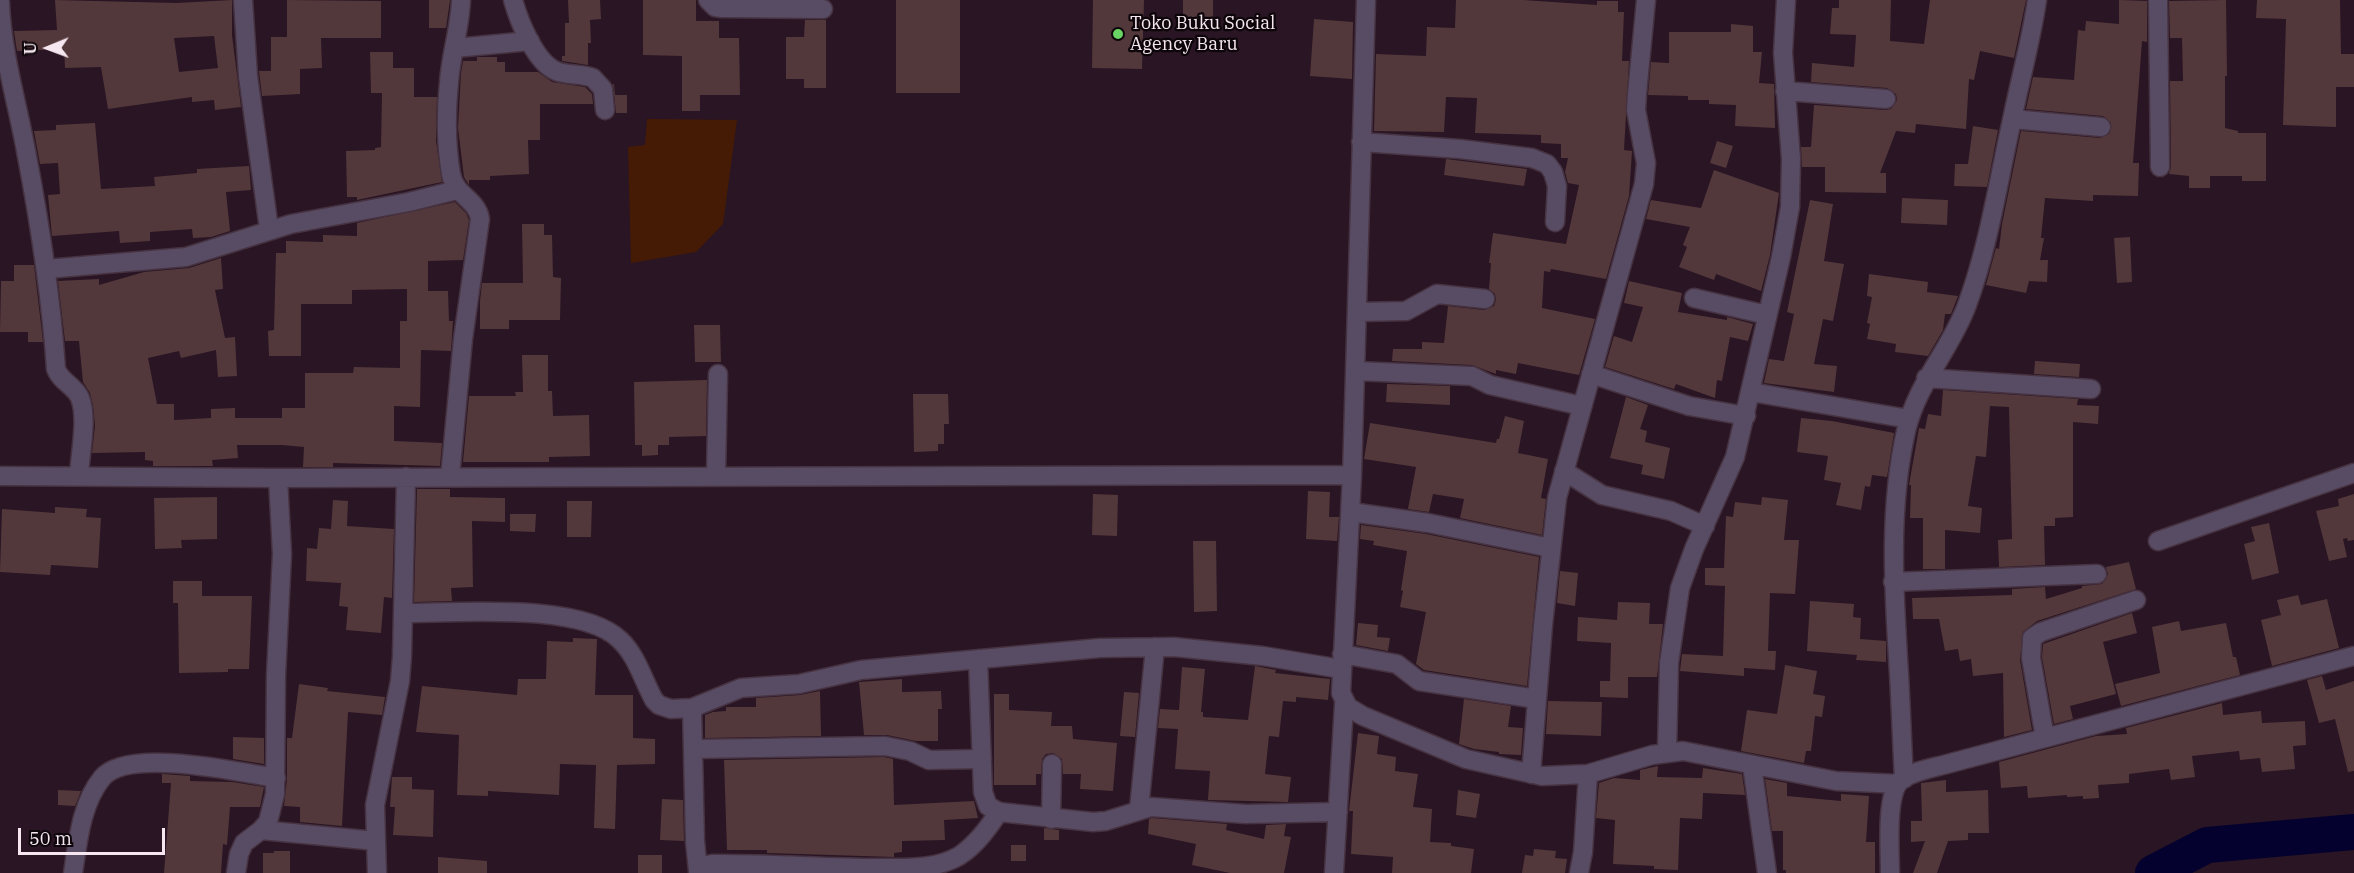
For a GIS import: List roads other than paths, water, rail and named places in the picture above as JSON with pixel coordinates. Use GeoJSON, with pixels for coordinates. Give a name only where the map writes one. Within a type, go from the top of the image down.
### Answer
{"type":"FeatureCollection","features":[{"type":"Feature","properties":{"kind":"street"},"geometry":{"type":"LineString","coordinates":[[243,0],[248,76],[269,230]]}},
{"type":"Feature","properties":{"kind":"street"},"geometry":{"type":"LineString","coordinates":[[450,477],[463,339],[480,219],[477,207],[457,190],[453,183],[450,166],[449,82],[459,31],[461,0]]}},
{"type":"Feature","properties":{"kind":"street"},"geometry":{"type":"LineString","coordinates":[[513,0],[530,41],[540,56],[551,68],[564,73],[587,75],[600,83],[605,110]]}},
{"type":"Feature","properties":{"kind":"street"},"geometry":{"type":"LineString","coordinates":[[708,0],[715,7],[722,8],[823,9]]}},
{"type":"Feature","properties":{"kind":"street"},"geometry":{"type":"LineString","coordinates":[[1334,873],[1344,704],[1341,693],[1341,661],[1351,512],[1366,0]]}},
{"type":"Feature","properties":{"kind":"street"},"geometry":{"type":"LineString","coordinates":[[1531,774],[1555,509],[1644,184],[1646,163],[1638,124],[1636,94],[1646,0]]}},
{"type":"Feature","properties":{"kind":"street"},"geometry":{"type":"LineString","coordinates":[[1667,752],[1668,680],[1675,613],[1686,568],[1728,476],[1746,416],[1790,207],[1791,159],[1782,31],[1786,0]]}},
{"type":"Feature","properties":{"kind":"street"},"geometry":{"type":"LineString","coordinates":[[1890,873],[1891,817],[1894,792],[1901,781],[1893,582],[1896,487],[1909,418],[1926,378],[1958,328],[1975,281],[2032,37],[2037,0]]}},
{"type":"Feature","properties":{"kind":"street"},"geometry":{"type":"LineString","coordinates":[[2158,0],[2160,167]]}},
{"type":"Feature","properties":{"kind":"street"},"geometry":{"type":"LineString","coordinates":[[0,3],[8,100],[47,269],[56,369],[59,376],[80,396],[83,417],[79,476]]}},
{"type":"Feature","properties":{"kind":"street"},"geometry":{"type":"LineString","coordinates":[[454,48],[530,41]]}},
{"type":"Feature","properties":{"kind":"street"},"geometry":{"type":"LineString","coordinates":[[1785,91],[1886,99]]}},
{"type":"Feature","properties":{"kind":"street"},"geometry":{"type":"LineString","coordinates":[[2012,119],[2102,128]]}},
{"type":"Feature","properties":{"kind":"street"},"geometry":{"type":"LineString","coordinates":[[1362,142],[1460,149],[1532,158],[1547,164],[1553,172],[1557,186],[1555,222]]}},
{"type":"Feature","properties":{"kind":"street"},"geometry":{"type":"LineString","coordinates":[[47,269],[186,257],[314,218],[410,202],[457,190]]}},
{"type":"Feature","properties":{"kind":"street"},"geometry":{"type":"LineString","coordinates":[[1358,312],[1406,311],[1437,294],[1485,299]]}},
{"type":"Feature","properties":{"kind":"street"},"geometry":{"type":"LineString","coordinates":[[1694,298],[1767,315]]}},
{"type":"Feature","properties":{"kind":"street"},"geometry":{"type":"LineString","coordinates":[[1356,371],[1472,376],[1490,385],[1582,406]]}},
{"type":"Feature","properties":{"kind":"street"},"geometry":{"type":"LineString","coordinates":[[716,476],[718,374]]}},
{"type":"Feature","properties":{"kind":"street"},"geometry":{"type":"LineString","coordinates":[[1591,374],[1689,406],[1746,416]]}},
{"type":"Feature","properties":{"kind":"street"},"geometry":{"type":"LineString","coordinates":[[1926,378],[2091,389]]}},
{"type":"Feature","properties":{"kind":"street"},"geometry":{"type":"LineString","coordinates":[[1751,392],[1909,418]]}},
{"type":"Feature","properties":{"kind":"street"},"geometry":{"type":"LineString","coordinates":[[1564,471],[1602,495],[1671,512],[1705,526]]}},
{"type":"Feature","properties":{"kind":"street"},"geometry":{"type":"LineString","coordinates":[[2158,541],[2354,473]]}},
{"type":"Feature","properties":{"kind":"street"},"geometry":{"type":"LineString","coordinates":[[0,476],[278,478],[1352,475]]}},
{"type":"Feature","properties":{"kind":"street"},"geometry":{"type":"LineString","coordinates":[[377,873],[375,805],[400,681],[404,613],[406,477]]}},
{"type":"Feature","properties":{"kind":"street"},"geometry":{"type":"LineString","coordinates":[[236,873],[238,854],[244,843],[268,822],[272,811],[276,778],[276,675],[282,554],[278,478]]}},
{"type":"Feature","properties":{"kind":"street"},"geometry":{"type":"LineString","coordinates":[[1351,512],[1408,519],[1551,548]]}},
{"type":"Feature","properties":{"kind":"street"},"geometry":{"type":"LineString","coordinates":[[1893,582],[2097,574]]}},
{"type":"Feature","properties":{"kind":"street"},"geometry":{"type":"LineString","coordinates":[[2044,738],[2031,658],[2032,638],[2041,632],[2136,600]]}},
{"type":"Feature","properties":{"kind":"street"},"geometry":{"type":"LineString","coordinates":[[404,613],[536,614],[567,616],[584,621],[610,632],[628,649],[649,691],[659,705],[671,709],[692,708],[741,688],[799,684],[883,667],[1082,649],[1155,647],[1397,664],[1419,681],[1537,699]]}},
{"type":"Feature","properties":{"kind":"street"},"geometry":{"type":"LineString","coordinates":[[1139,810],[1155,647]]}},
{"type":"Feature","properties":{"kind":"street"},"geometry":{"type":"LineString","coordinates":[[1344,704],[1363,716],[1445,751],[1486,764],[1531,774],[1556,776],[1588,774],[1652,754],[1683,751],[1836,782],[1901,781],[1947,764],[2354,656]]}},
{"type":"Feature","properties":{"kind":"street"},"geometry":{"type":"LineString","coordinates":[[978,659],[985,801],[988,806],[999,812],[1051,819],[1106,821],[1139,810],[1162,807],[1245,814],[1338,812]]}},
{"type":"Feature","properties":{"kind":"street"},"geometry":{"type":"LineString","coordinates":[[692,708],[694,841],[698,872],[712,864],[831,871],[910,868],[946,861],[958,856],[971,845],[999,812]]}},
{"type":"Feature","properties":{"kind":"street"},"geometry":{"type":"LineString","coordinates":[[693,749],[885,746],[910,751],[929,760],[982,759]]}},
{"type":"Feature","properties":{"kind":"street"},"geometry":{"type":"LineString","coordinates":[[73,873],[86,806],[103,777],[115,767],[147,762],[219,769],[276,778]]}},
{"type":"Feature","properties":{"kind":"street"},"geometry":{"type":"LineString","coordinates":[[1051,819],[1052,764]]}},
{"type":"Feature","properties":{"kind":"street"},"geometry":{"type":"LineString","coordinates":[[1752,765],[1767,873]]}},
{"type":"Feature","properties":{"kind":"street"},"geometry":{"type":"LineString","coordinates":[[1579,873],[1583,852],[1588,774]]}},
{"type":"Feature","properties":{"kind":"street"},"geometry":{"type":"LineString","coordinates":[[261,830],[376,841]]}},
{"type":"Feature","properties":{"kind":"waterway"},"geometry":{"type":"LineString","coordinates":[[2153,873],[2207,845],[2354,832]]}},
{"type":"Feature","properties":{"kind":"place","name":"Toko Buku Social Agency Baru"},"geometry":{"type":"Point","coordinates":[1118,34]}}]}
